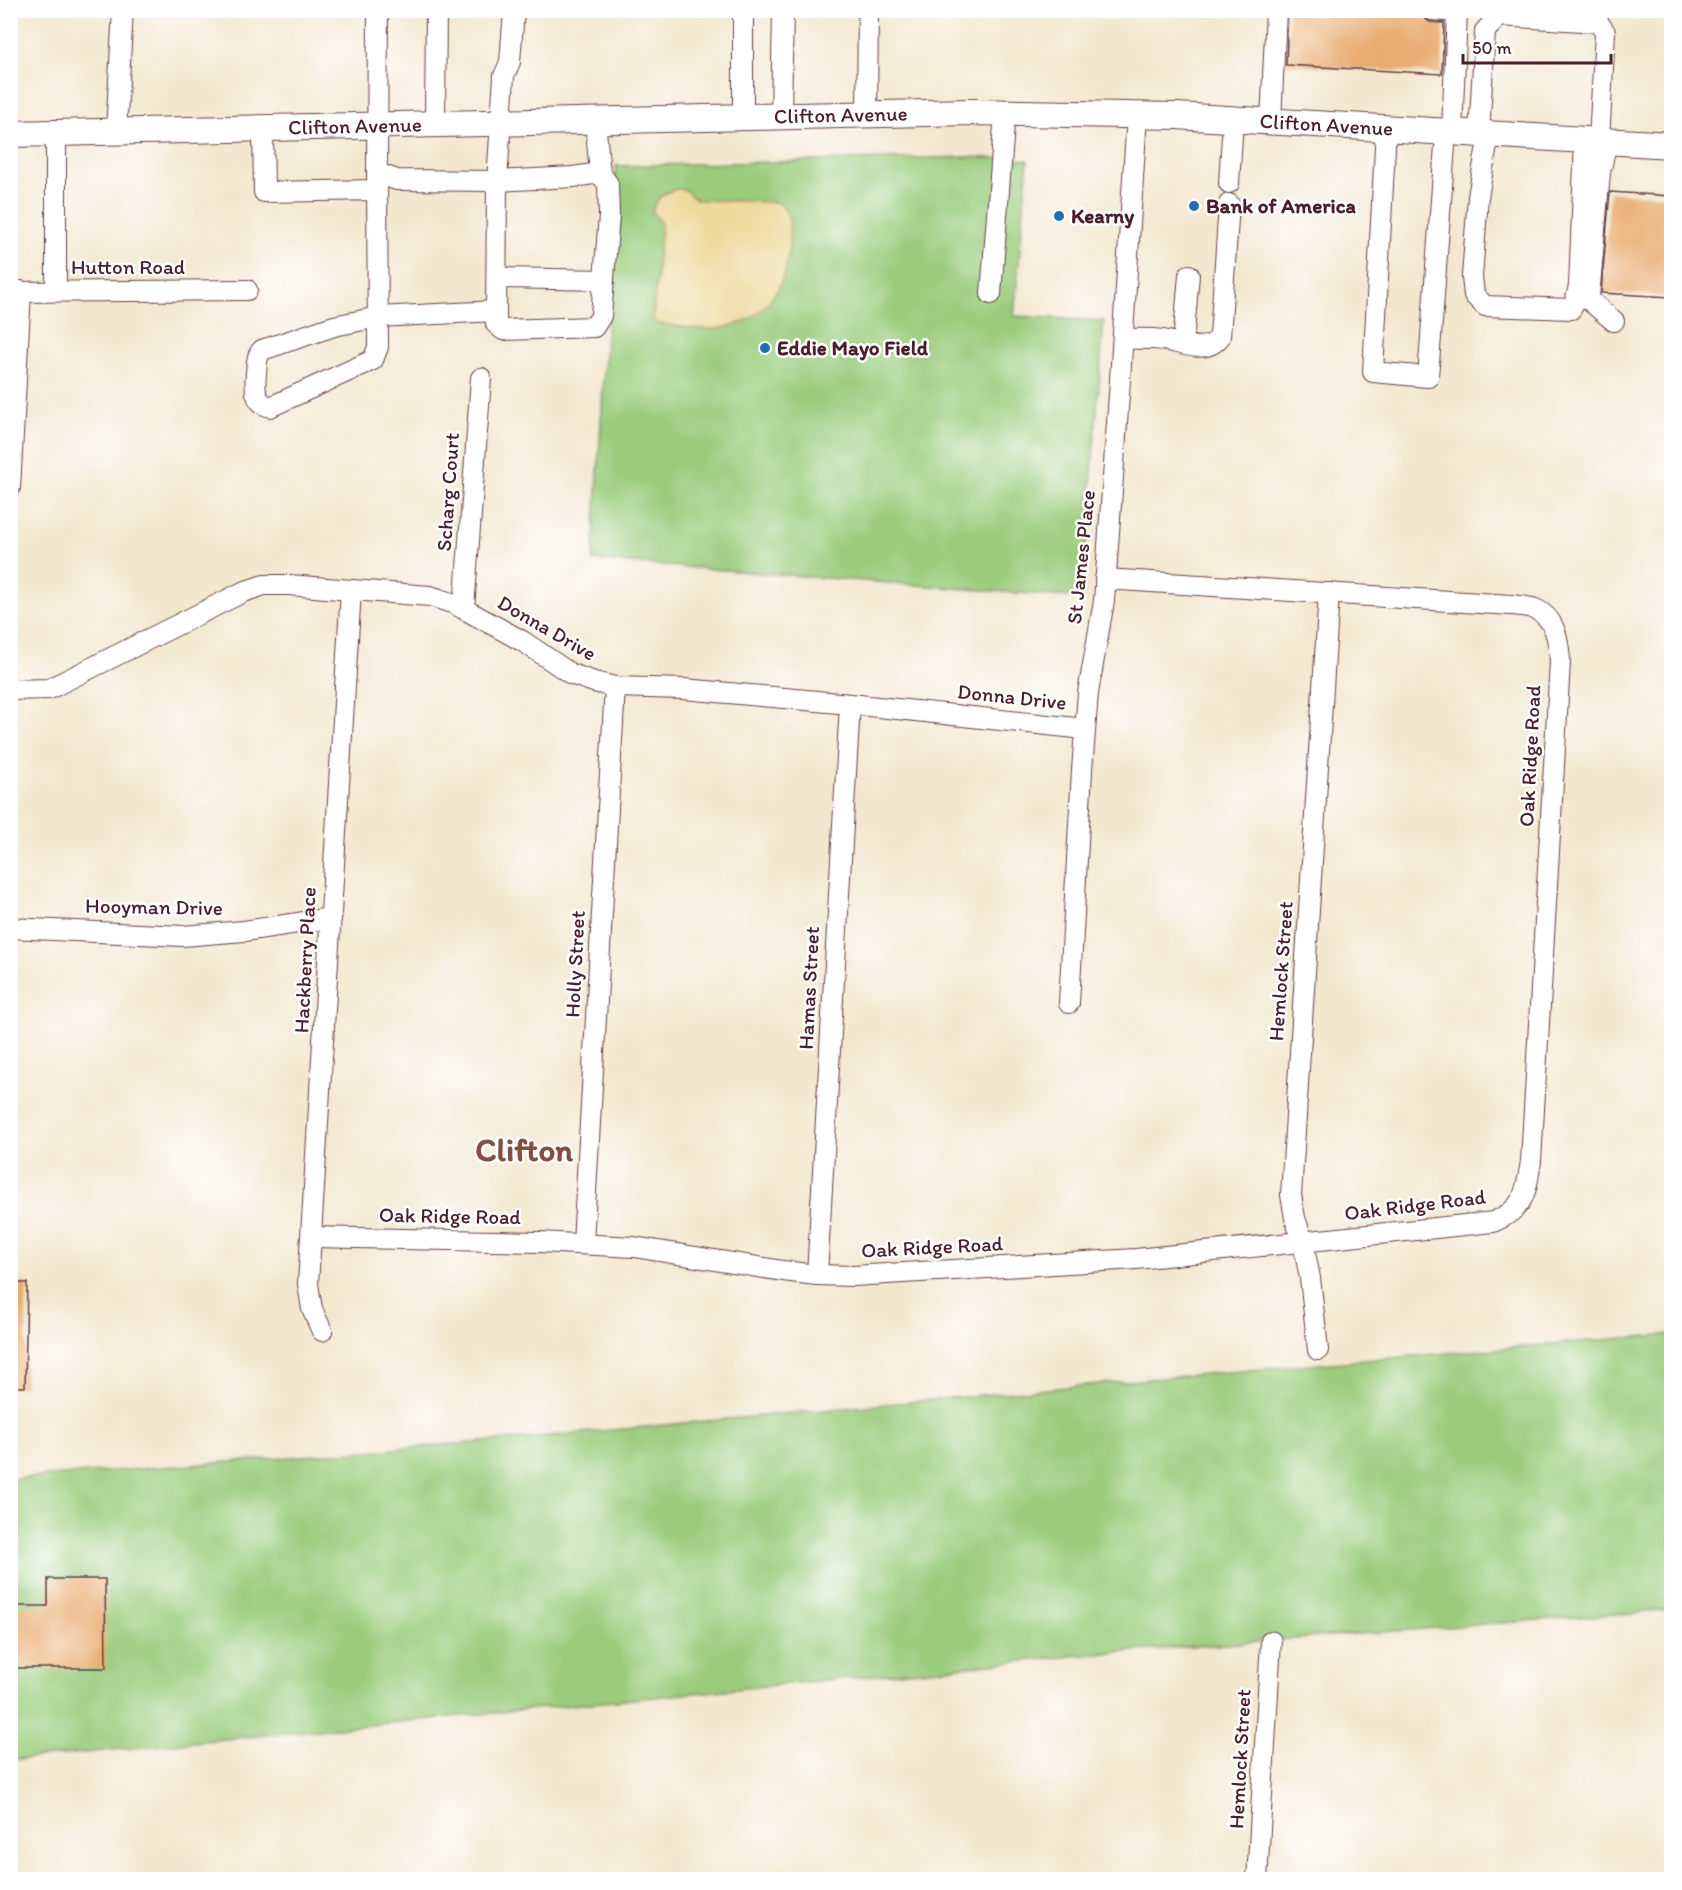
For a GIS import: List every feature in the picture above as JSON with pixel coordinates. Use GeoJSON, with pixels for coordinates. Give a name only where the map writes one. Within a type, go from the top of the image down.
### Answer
{"type":"FeatureCollection","features":[{"type":"Feature","properties":{"kind":"main road","name":"Clifton Avenue"},"geometry":{"type":"LineString","coordinates":[[10,134],[867,113],[1005,112],[1233,120],[1671,144]]}},
{"type":"Feature","properties":{"kind":"street"},"geometry":{"type":"LineString","coordinates":[[116,132],[123,10]]}},
{"type":"Feature","properties":{"kind":"street"},"geometry":{"type":"LineString","coordinates":[[378,10],[377,125],[377,182],[378,317],[378,347],[373,360],[270,406],[263,405],[255,390],[258,354],[262,350],[334,326],[378,317],[496,311]]}},
{"type":"Feature","properties":{"kind":"street"},"geometry":{"type":"LineString","coordinates":[[435,124],[436,10]]}},
{"type":"Feature","properties":{"kind":"street"},"geometry":{"type":"LineString","coordinates":[[514,10],[510,62],[504,76],[497,181],[496,324],[503,330],[594,327],[601,316],[609,216],[608,184],[600,173],[595,120]]}},
{"type":"Feature","properties":{"kind":"street"},"geometry":{"type":"LineString","coordinates":[[743,10],[743,116]]}},
{"type":"Feature","properties":{"kind":"street"},"geometry":{"type":"LineString","coordinates":[[781,115],[783,10]]}},
{"type":"Feature","properties":{"kind":"street"},"geometry":{"type":"LineString","coordinates":[[867,113],[868,10]]}},
{"type":"Feature","properties":{"kind":"street"},"geometry":{"type":"LineString","coordinates":[[1271,122],[1276,10]]}},
{"type":"Feature","properties":{"kind":"street"},"geometry":{"type":"LineString","coordinates":[[1386,128],[1373,372],[1428,377],[1457,12],[1432,10]]}},
{"type":"Feature","properties":{"kind":"street"},"geometry":{"type":"LineString","coordinates":[[1499,16],[1598,22],[1605,32],[1597,140],[1579,286],[1575,302],[1570,309],[1485,306],[1474,295],[1472,277],[1484,134],[1485,31],[1499,16]]}},
{"type":"Feature","properties":{"kind":"street"},"geometry":{"type":"LineString","coordinates":[[991,294],[1005,112]]}},
{"type":"Feature","properties":{"kind":"street","name":"St James Place"},"geometry":{"type":"LineString","coordinates":[[1069,1003],[1085,729],[1088,693],[1106,579],[1137,116]]}},
{"type":"Feature","properties":{"kind":"street"},"geometry":{"type":"LineString","coordinates":[[1229,183],[1233,120]]}},
{"type":"Feature","properties":{"kind":"street"},"geometry":{"type":"LineString","coordinates":[[263,129],[264,192],[397,180],[497,181],[573,177],[600,173]]}},
{"type":"Feature","properties":{"kind":"street"},"geometry":{"type":"LineString","coordinates":[[56,134],[56,291]]}},
{"type":"Feature","properties":{"kind":"street"},"geometry":{"type":"LineString","coordinates":[[1597,140],[1600,173],[1589,297],[1590,301],[1614,321]]}},
{"type":"Feature","properties":{"kind":"street"},"geometry":{"type":"LineString","coordinates":[[1123,339],[1162,340],[1189,346],[1209,346],[1216,343],[1220,337],[1229,204]]}},
{"type":"Feature","properties":{"kind":"street"},"geometry":{"type":"LineString","coordinates":[[1189,275],[1189,346]]}},
{"type":"Feature","properties":{"kind":"street"},"geometry":{"type":"LineString","coordinates":[[497,278],[604,280]]}},
{"type":"Feature","properties":{"kind":"street","name":"Hutton Road"},"geometry":{"type":"LineString","coordinates":[[16,292],[247,290]]}},
{"type":"Feature","properties":{"kind":"street"},"geometry":{"type":"LineString","coordinates":[[10,488],[16,292]]}},
{"type":"Feature","properties":{"kind":"street","name":"Scharg Court"},"geometry":{"type":"LineString","coordinates":[[464,609],[481,378]]}},
{"type":"Feature","properties":{"kind":"street","name":"Oak Ridge Road"},"geometry":{"type":"LineString","coordinates":[[312,1238],[538,1242],[634,1247],[783,1271],[853,1276],[1136,1259],[1493,1222],[1508,1216],[1520,1205],[1527,1186],[1531,1161],[1560,662],[1559,643],[1552,622],[1535,609],[1511,605],[1106,579]]}},
{"type":"Feature","properties":{"kind":"street","name":"Donna Drive"},"geometry":{"type":"LineString","coordinates":[[10,690],[49,689],[243,591],[264,585],[430,596],[464,609],[524,642],[572,674],[615,687],[684,689],[1085,729]]}},
{"type":"Feature","properties":{"kind":"street","name":"Hackberry Place"},"geometry":{"type":"LineString","coordinates":[[322,1331],[312,1309],[308,1284],[351,590]]}},
{"type":"Feature","properties":{"kind":"street","name":"Hemlock Street"},"geometry":{"type":"LineString","coordinates":[[1318,1350],[1310,1278],[1290,1195],[1329,593]]}},
{"type":"Feature","properties":{"kind":"street","name":"Holly Street"},"geometry":{"type":"LineString","coordinates":[[583,1244],[615,687]]}},
{"type":"Feature","properties":{"kind":"street","name":"Hamas Street"},"geometry":{"type":"LineString","coordinates":[[817,1275],[850,704]]}},
{"type":"Feature","properties":{"kind":"street","name":"Hooyman Drive"},"geometry":{"type":"LineString","coordinates":[[10,928],[183,936],[244,931],[331,918]]}},
{"type":"Feature","properties":{"kind":"street","name":"Hemlock Street"},"geometry":{"type":"LineString","coordinates":[[1257,1880],[1271,1641]]}},
{"type":"Feature","properties":{"kind":"green space"},"geometry":{"type":"Polygon","coordinates":[[[969,157],[1028,160],[1014,316],[1104,321],[1082,598],[593,560],[616,166],[969,157]]]}},
{"type":"Feature","properties":{"kind":"green space"},"geometry":{"type":"Polygon","coordinates":[[[1671,1334],[1671,1610],[1083,1655],[11,1760],[11,1479],[507,1440],[1215,1373],[1671,1334]]]}},
{"type":"Feature","properties":{"kind":"sand"},"geometry":{"type":"Polygon","coordinates":[[[678,189],[686,190],[699,200],[776,202],[783,207],[787,216],[790,241],[786,268],[779,287],[767,304],[745,321],[728,327],[708,329],[656,323],[653,318],[661,224],[652,211],[662,196],[678,189]]]}},
{"type":"Feature","properties":{"kind":"building"},"geometry":{"type":"Polygon","coordinates":[[[1288,10],[1338,10],[1421,15],[1430,22],[1444,23],[1442,74],[1286,65],[1288,10]]]}},
{"type":"Feature","properties":{"kind":"building"},"geometry":{"type":"Polygon","coordinates":[[[1610,192],[1671,196],[1671,297],[1601,293],[1610,192]]]}},
{"type":"Feature","properties":{"kind":"building"},"geometry":{"type":"Polygon","coordinates":[[[10,1283],[27,1283],[25,1387],[10,1387],[10,1283]]]}},
{"type":"Feature","properties":{"kind":"building"},"geometry":{"type":"Polygon","coordinates":[[[48,1579],[105,1579],[106,1668],[10,1668],[10,1606],[48,1606],[48,1579]]]}},
{"type":"Feature","properties":{"kind":"place","name":"Bank of America"},"geometry":{"type":"Point","coordinates":[1194,206]}},
{"type":"Feature","properties":{"kind":"place","name":"Kearny"},"geometry":{"type":"Point","coordinates":[1059,216]}},
{"type":"Feature","properties":{"kind":"place","name":"Eddie Mayo Field"},"geometry":{"type":"Point","coordinates":[765,348]}},
{"type":"Feature","properties":{"kind":"district","name":"Clifton"},"geometry":{"type":"Point","coordinates":[524,1149]}}]}
